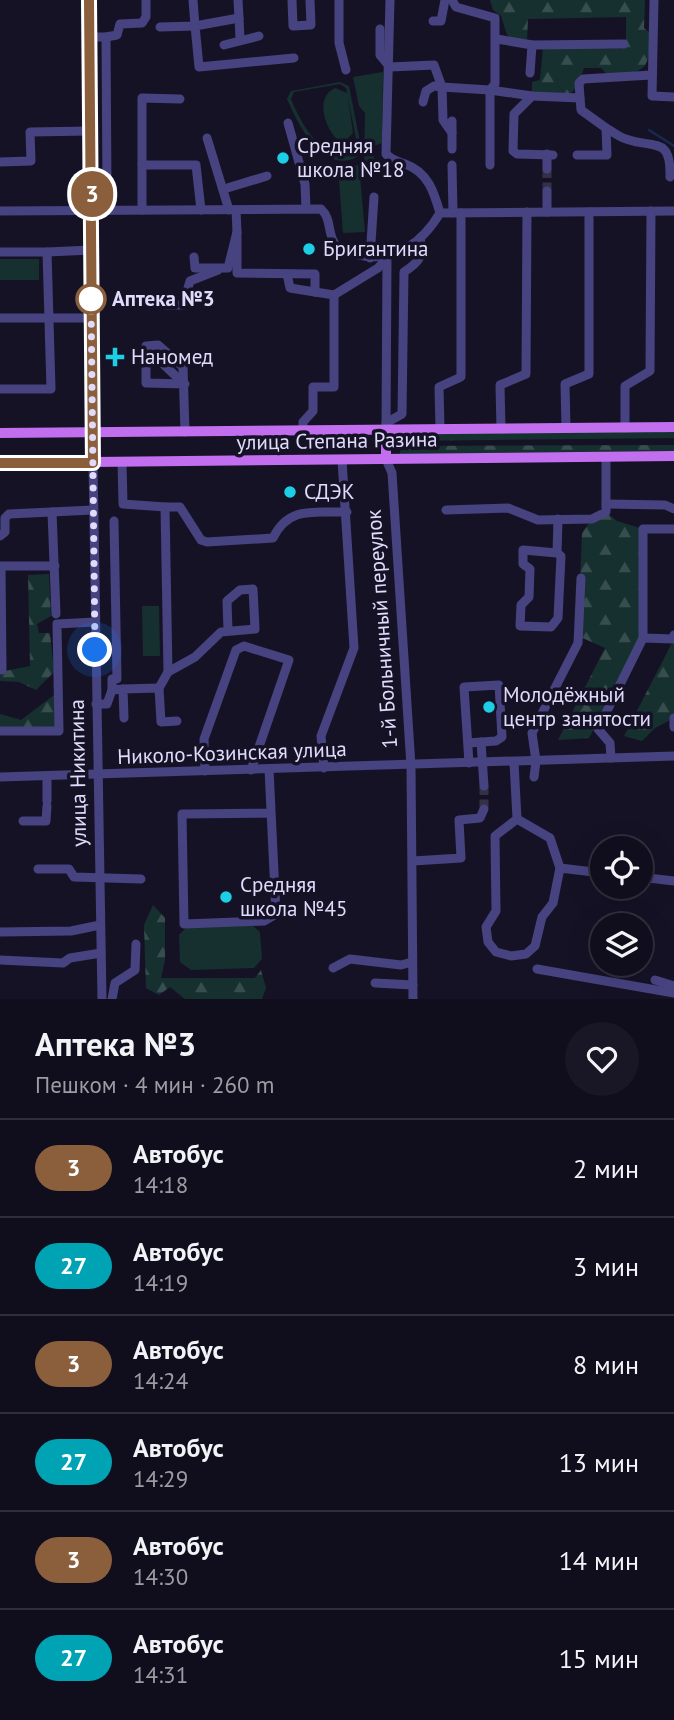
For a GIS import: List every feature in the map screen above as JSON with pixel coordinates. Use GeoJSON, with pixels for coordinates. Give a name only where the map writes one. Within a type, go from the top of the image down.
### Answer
{"type":"FeatureCollection","features":[{"type":"Feature","properties":{"kind":"main road"},"geometry":{"type":"LineString","coordinates":[[89,0],[93,463]]}},
{"type":"Feature","properties":{"kind":"main road","name":"улица Степана Разина"},"geometry":{"type":"LineString","coordinates":[[0,433],[303,431],[386,427],[674,427]]}},
{"type":"Feature","properties":{"kind":"main road","name":"1-й Больничный переулок"},"geometry":{"type":"LineString","coordinates":[[386,427],[386,459]]}},
{"type":"Feature","properties":{"kind":"main road","name":"улица Степана Разина"},"geometry":{"type":"LineString","coordinates":[[0,463],[674,456]]}},
{"type":"Feature","properties":{"kind":"street"},"geometry":{"type":"LineString","coordinates":[[89,37],[117,35],[120,24],[142,23],[146,18],[146,0]]}},
{"type":"Feature","properties":{"kind":"street"},"geometry":{"type":"LineString","coordinates":[[193,0],[199,67],[294,58]]}},
{"type":"Feature","properties":{"kind":"street"},"geometry":{"type":"LineString","coordinates":[[238,0],[240,39]]}},
{"type":"Feature","properties":{"kind":"street"},"geometry":{"type":"LineString","coordinates":[[292,0],[293,26],[311,25],[310,0]]}},
{"type":"Feature","properties":{"kind":"street"},"geometry":{"type":"LineString","coordinates":[[339,0],[339,43],[346,70]]}},
{"type":"Feature","properties":{"kind":"street"},"geometry":{"type":"LineString","coordinates":[[390,0],[386,154],[393,161],[423,173],[433,190],[440,213]]}},
{"type":"Feature","properties":{"kind":"street"},"geometry":{"type":"LineString","coordinates":[[433,21],[441,20],[445,0]]}},
{"type":"Feature","properties":{"kind":"street"},"geometry":{"type":"LineString","coordinates":[[452,0],[456,7],[495,18],[495,84],[489,90],[490,165]]}},
{"type":"Feature","properties":{"kind":"street"},"geometry":{"type":"LineString","coordinates":[[654,0],[652,96],[674,97]]}},
{"type":"Feature","properties":{"kind":"street"},"geometry":{"type":"LineString","coordinates":[[160,27],[195,26],[239,18]]}},
{"type":"Feature","properties":{"kind":"street"},"geometry":{"type":"LineString","coordinates":[[380,29],[380,55],[390,66],[434,65],[442,87],[443,120],[452,133]]}},
{"type":"Feature","properties":{"kind":"street"},"geometry":{"type":"LineString","coordinates":[[224,45],[259,36]]}},
{"type":"Feature","properties":{"kind":"street"},"geometry":{"type":"LineString","coordinates":[[106,37],[107,192]]}},
{"type":"Feature","properties":{"kind":"street"},"geometry":{"type":"LineString","coordinates":[[497,39],[532,45],[624,44]]}},
{"type":"Feature","properties":{"kind":"street"},"geometry":{"type":"LineString","coordinates":[[530,73],[532,45]]}},
{"type":"Feature","properties":{"kind":"street"},"geometry":{"type":"LineString","coordinates":[[652,75],[583,79],[579,83],[581,110],[626,139],[655,143],[665,149],[670,159],[670,177]]}},
{"type":"Feature","properties":{"kind":"street"},"geometry":{"type":"LineString","coordinates":[[423,102],[426,91],[434,86],[580,98]]}},
{"type":"Feature","properties":{"kind":"street"},"geometry":{"type":"LineString","coordinates":[[533,96],[514,114],[513,151],[517,154],[550,154],[547,169]]}},
{"type":"Feature","properties":{"kind":"street"},"geometry":{"type":"LineString","coordinates":[[142,210],[142,98],[180,99]]}},
{"type":"Feature","properties":{"kind":"street"},"geometry":{"type":"LineString","coordinates":[[452,121],[452,149]]}},
{"type":"Feature","properties":{"kind":"street"},"geometry":{"type":"LineString","coordinates":[[288,123],[305,184],[306,209]]}},
{"type":"Feature","properties":{"kind":"street"},"geometry":{"type":"LineString","coordinates":[[577,155],[607,155],[606,128]]}},
{"type":"Feature","properties":{"kind":"street"},"geometry":{"type":"LineString","coordinates":[[0,162],[31,161],[30,132],[90,131]]}},
{"type":"Feature","properties":{"kind":"street"},"geometry":{"type":"LineString","coordinates":[[207,138],[237,232],[237,274],[315,274],[315,292]]}},
{"type":"Feature","properties":{"kind":"street"},"geometry":{"type":"LineString","coordinates":[[142,165],[196,165],[201,210]]}},
{"type":"Feature","properties":{"kind":"street"},"geometry":{"type":"LineString","coordinates":[[440,429],[439,387],[461,377],[457,213],[452,165]]}},
{"type":"Feature","properties":{"kind":"street"},"geometry":{"type":"LineString","coordinates":[[224,189],[267,176]]}},
{"type":"Feature","properties":{"kind":"street"},"geometry":{"type":"LineString","coordinates":[[547,191],[547,212]]}},
{"type":"Feature","properties":{"kind":"street"},"geometry":{"type":"LineString","coordinates":[[370,258],[374,197]]}},
{"type":"Feature","properties":{"kind":"street"},"geometry":{"type":"LineString","coordinates":[[0,211],[321,209],[328,216],[334,243],[343,252],[370,258],[387,258]]}},
{"type":"Feature","properties":{"kind":"street"},"geometry":{"type":"LineString","coordinates":[[625,428],[625,386],[650,371],[651,211]]}},
{"type":"Feature","properties":{"kind":"street"},"geometry":{"type":"LineString","coordinates":[[440,213],[674,211]]}},
{"type":"Feature","properties":{"kind":"street"},"geometry":{"type":"LineString","coordinates":[[501,429],[500,384],[526,374],[527,212]]}},
{"type":"Feature","properties":{"kind":"street"},"geometry":{"type":"LineString","coordinates":[[566,428],[565,384],[589,374],[589,212]]}},
{"type":"Feature","properties":{"kind":"street"},"geometry":{"type":"LineString","coordinates":[[287,274],[290,288],[334,295],[420,239],[440,213]]}},
{"type":"Feature","properties":{"kind":"street"},"geometry":{"type":"LineString","coordinates":[[165,305],[183,304],[190,281],[228,268],[237,232]]}},
{"type":"Feature","properties":{"kind":"street"},"geometry":{"type":"LineString","coordinates":[[386,427],[402,414],[404,272],[418,263],[423,253],[420,239]]}},
{"type":"Feature","properties":{"kind":"street"},"geometry":{"type":"LineString","coordinates":[[0,252],[91,250]]}},
{"type":"Feature","properties":{"kind":"street"},"geometry":{"type":"LineString","coordinates":[[0,389],[51,389],[47,252]]}},
{"type":"Feature","properties":{"kind":"street"},"geometry":{"type":"LineString","coordinates":[[194,257],[195,268],[222,269]]}},
{"type":"Feature","properties":{"kind":"street","name":"1-й Больничный переулок"},"geometry":{"type":"LineString","coordinates":[[386,427],[387,258]]}},
{"type":"Feature","properties":{"kind":"street"},"geometry":{"type":"LineString","coordinates":[[303,431],[303,422],[313,411],[313,387],[334,387],[334,295]]}},
{"type":"Feature","properties":{"kind":"street"},"geometry":{"type":"LineString","coordinates":[[0,318],[91,318]]}},
{"type":"Feature","properties":{"kind":"street"},"geometry":{"type":"LineString","coordinates":[[185,384],[146,383],[146,346],[158,345],[183,367],[185,384],[185,432]]}},
{"type":"Feature","properties":{"kind":"street"},"geometry":{"type":"LineString","coordinates":[[159,360],[185,384]]}},
{"type":"Feature","properties":{"kind":"street"},"geometry":{"type":"LineString","coordinates":[[446,510],[508,508],[538,520],[592,519],[606,512],[606,457]]}},
{"type":"Feature","properties":{"kind":"street","name":"1-й Больничный переулок"},"geometry":{"type":"LineString","coordinates":[[386,459],[392,474],[411,765],[413,999]]}},
{"type":"Feature","properties":{"kind":"street"},"geometry":{"type":"LineString","coordinates":[[324,768],[321,736],[354,648],[342,460]]}},
{"type":"Feature","properties":{"kind":"street","name":"улица Никитина"},"geometry":{"type":"LineString","coordinates":[[93,463],[102,999]]}},
{"type":"Feature","properties":{"kind":"street"},"geometry":{"type":"LineString","coordinates":[[122,463],[123,504],[180,507],[201,540],[206,542],[273,538],[280,523],[291,514],[347,512]]}},
{"type":"Feature","properties":{"kind":"street"},"geometry":{"type":"LineString","coordinates":[[606,504],[665,505],[674,509]]}},
{"type":"Feature","properties":{"kind":"street"},"geometry":{"type":"LineString","coordinates":[[165,507],[168,672],[159,688],[161,722],[177,721]]}},
{"type":"Feature","properties":{"kind":"street"},"geometry":{"type":"LineString","coordinates":[[0,536],[5,532],[5,518],[9,514],[93,510]]}},
{"type":"Feature","properties":{"kind":"street"},"geometry":{"type":"LineString","coordinates":[[52,512],[56,614]]}},
{"type":"Feature","properties":{"kind":"street"},"geometry":{"type":"LineString","coordinates":[[557,553],[523,550],[523,564],[530,569],[529,597],[521,605],[520,626],[551,627],[558,618],[561,556],[557,553],[558,519]]}},
{"type":"Feature","properties":{"kind":"street"},"geometry":{"type":"LineString","coordinates":[[96,704],[107,704],[113,690],[112,679],[117,679],[114,521]]}},
{"type":"Feature","properties":{"kind":"street"},"geometry":{"type":"LineString","coordinates":[[611,758],[610,743],[598,729],[643,638],[643,528],[674,529]]}},
{"type":"Feature","properties":{"kind":"street"},"geometry":{"type":"LineString","coordinates":[[2,670],[1,566],[55,566]]}},
{"type":"Feature","properties":{"kind":"street"},"geometry":{"type":"LineString","coordinates":[[534,777],[536,761],[532,733],[578,643],[581,578]]}},
{"type":"Feature","properties":{"kind":"street"},"geometry":{"type":"LineString","coordinates":[[168,672],[195,657],[221,632],[255,629],[253,589],[240,590],[228,601],[228,631]]}},
{"type":"Feature","properties":{"kind":"street"},"geometry":{"type":"LineString","coordinates":[[0,731],[59,731],[57,624],[95,622]]}},
{"type":"Feature","properties":{"kind":"street"},"geometry":{"type":"LineString","coordinates":[[643,638],[674,639],[674,635]]}},
{"type":"Feature","properties":{"kind":"street"},"geometry":{"type":"LineString","coordinates":[[205,771],[204,739],[236,650],[244,646],[289,660],[251,770]]}},
{"type":"Feature","properties":{"kind":"street"},"geometry":{"type":"LineString","coordinates":[[468,743],[496,741],[502,737],[499,685],[464,687],[469,763]]}},
{"type":"Feature","properties":{"kind":"street"},"geometry":{"type":"LineString","coordinates":[[113,690],[159,688]]}},
{"type":"Feature","properties":{"kind":"street"},"geometry":{"type":"LineString","coordinates":[[123,689],[124,718]]}},
{"type":"Feature","properties":{"kind":"street"},"geometry":{"type":"LineString","coordinates":[[674,718],[674,727]]}},
{"type":"Feature","properties":{"kind":"street"},"geometry":{"type":"LineString","coordinates":[[481,742],[484,786]]}},
{"type":"Feature","properties":{"kind":"street","name":"Николо-Козинская улица"},"geometry":{"type":"LineString","coordinates":[[0,777],[674,755]]}},
{"type":"Feature","properties":{"kind":"street"},"geometry":{"type":"LineString","coordinates":[[514,761],[517,819]]}},
{"type":"Feature","properties":{"kind":"street"},"geometry":{"type":"LineString","coordinates":[[269,769],[276,914],[264,921],[184,924],[182,814],[270,813]]}},
{"type":"Feature","properties":{"kind":"street"},"geometry":{"type":"LineString","coordinates":[[23,821],[46,821],[47,776]]}},
{"type":"Feature","properties":{"kind":"street"},"geometry":{"type":"LineString","coordinates":[[413,861],[461,858],[459,820],[480,818],[484,809]]}},
{"type":"Feature","properties":{"kind":"street"},"geometry":{"type":"LineString","coordinates":[[517,819],[550,838],[560,868],[553,903],[542,917],[535,946],[526,954],[511,956],[496,952],[488,942],[486,927],[496,911],[495,836],[517,819]]}},
{"type":"Feature","properties":{"kind":"street"},"geometry":{"type":"LineString","coordinates":[[560,868],[590,872]]}},
{"type":"Feature","properties":{"kind":"street"},"geometry":{"type":"LineString","coordinates":[[38,869],[69,869],[74,877],[141,879]]}},
{"type":"Feature","properties":{"kind":"street"},"geometry":{"type":"LineString","coordinates":[[653,879],[674,881]]}},
{"type":"Feature","properties":{"kind":"street"},"geometry":{"type":"LineString","coordinates":[[0,932],[71,931],[100,925]]}},
{"type":"Feature","properties":{"kind":"street"},"geometry":{"type":"LineString","coordinates":[[112,999],[115,984],[135,970],[136,944]]}},
{"type":"Feature","properties":{"kind":"street"},"geometry":{"type":"LineString","coordinates":[[0,960],[63,963],[70,958],[100,953]]}},
{"type":"Feature","properties":{"kind":"street"},"geometry":{"type":"LineString","coordinates":[[333,968],[349,959],[401,965],[412,962]]}},
{"type":"Feature","properties":{"kind":"street"},"geometry":{"type":"LineString","coordinates":[[537,969],[674,993]]}},
{"type":"Feature","properties":{"kind":"street"},"geometry":{"type":"LineString","coordinates":[[655,980],[674,986]]}},
{"type":"Feature","properties":{"kind":"street"},"geometry":{"type":"LineString","coordinates":[[375,983],[413,985]]}},
{"type":"Feature","properties":{"kind":"street"},"geometry":{"type":"LineString","coordinates":[[667,999],[674,993]]}},
{"type":"Feature","properties":{"kind":"green space"},"geometry":{"type":"Polygon","coordinates":[[[490,0],[645,0],[644,28],[650,33],[646,63],[637,71],[619,74],[607,74],[601,68],[584,68],[577,87],[570,94],[532,92],[532,82],[540,80],[543,48],[621,49],[626,46],[626,17],[528,19],[527,42],[516,41],[507,35],[501,16],[493,10],[490,0]]]}},
{"type":"Feature","properties":{"kind":"green space"},"geometry":{"type":"Polygon","coordinates":[[[383,72],[382,143],[374,146],[374,159],[388,168],[364,174],[365,113],[359,106],[353,77],[383,72]]]}},
{"type":"Feature","properties":{"kind":"green space"},"geometry":{"type":"Polygon","coordinates":[[[340,82],[349,86],[361,147],[357,157],[344,161],[333,159],[313,144],[287,99],[291,91],[340,82]],[[340,84],[294,92],[291,99],[314,139],[331,152],[353,155],[358,149],[348,98],[353,133],[342,144],[331,132],[323,107],[328,93],[335,88],[347,93],[346,88],[340,84]]]}},
{"type":"Feature","properties":{"kind":"green space"},"geometry":{"type":"Polygon","coordinates":[[[359,165],[365,232],[343,233],[338,167],[359,165]]]}},
{"type":"Feature","properties":{"kind":"green space"},"geometry":{"type":"Polygon","coordinates":[[[0,259],[39,259],[39,280],[0,280],[0,259]]]}},
{"type":"Feature","properties":{"kind":"green space"},"geometry":{"type":"Polygon","coordinates":[[[674,431],[674,438],[402,441],[402,433],[674,431]]]}},
{"type":"Feature","properties":{"kind":"green space"},"geometry":{"type":"Polygon","coordinates":[[[674,445],[674,451],[400,454],[400,446],[674,445]]]}},
{"type":"Feature","properties":{"kind":"green space"},"geometry":{"type":"Polygon","coordinates":[[[606,512],[617,521],[643,529],[643,638],[589,738],[558,740],[605,648],[578,636],[582,533],[592,519],[606,512]]]}},
{"type":"Feature","properties":{"kind":"green space"},"geometry":{"type":"Polygon","coordinates":[[[49,574],[51,616],[37,624],[39,633],[50,633],[54,672],[36,690],[19,682],[0,681],[0,672],[30,666],[28,575],[49,574]]]}},
{"type":"Feature","properties":{"kind":"green space"},"geometry":{"type":"Polygon","coordinates":[[[142,606],[159,606],[160,656],[143,656],[142,606]]]}},
{"type":"Feature","properties":{"kind":"green space"},"geometry":{"type":"Polygon","coordinates":[[[674,639],[674,718],[655,728],[642,741],[624,736],[674,639]]]}},
{"type":"Feature","properties":{"kind":"green space"},"geometry":{"type":"Polygon","coordinates":[[[54,695],[55,727],[0,728],[0,714],[21,720],[54,695]]]}},
{"type":"Feature","properties":{"kind":"green space"},"geometry":{"type":"Polygon","coordinates":[[[153,905],[165,918],[165,960],[161,978],[255,978],[261,970],[266,988],[262,999],[185,999],[170,987],[159,995],[146,988],[144,925],[153,905]]]}},
{"type":"Feature","properties":{"kind":"green space"},"geometry":{"type":"Polygon","coordinates":[[[252,925],[260,932],[262,959],[254,968],[191,970],[180,962],[179,935],[188,926],[252,925]]]}},
{"type":"Feature","properties":{"kind":"waterway"},"geometry":{"type":"LineString","coordinates":[[649,130],[674,146]]}},
{"type":"Feature","properties":{"kind":"tunnel"},"geometry":{"type":"LineString","coordinates":[[547,169],[547,191]]}},
{"type":"Feature","properties":{"kind":"tunnel"},"geometry":{"type":"LineString","coordinates":[[484,786],[484,809]]}},
{"type":"Feature","properties":{"kind":"bus line","name":"3"},"geometry":{"type":"LineString","coordinates":[[0,463],[93,463],[89,0]]}},
{"type":"Feature","properties":{"kind":"place","name":"Средняя школа №18"},"geometry":{"type":"Point","coordinates":[283,158]}},
{"type":"Feature","properties":{"kind":"place","name":"Бригантина"},"geometry":{"type":"Point","coordinates":[309,249]}},
{"type":"Feature","properties":{"kind":"place","name":"Аптека №3"},"geometry":{"type":"Point","coordinates":[91,299]}},
{"type":"Feature","properties":{"kind":"place","name":"Наномед"},"geometry":{"type":"Point","coordinates":[115,357]}},
{"type":"Feature","properties":{"kind":"place","name":"СДЭК"},"geometry":{"type":"Point","coordinates":[290,492]}},
{"type":"Feature","properties":{"kind":"place","name":"Молодёжный центр занятости"},"geometry":{"type":"Point","coordinates":[489,707]}},
{"type":"Feature","properties":{"kind":"place","name":"Средняя школа №45"},"geometry":{"type":"Point","coordinates":[226,897]}},
{"type":"Feature","properties":{"kind":"route"},"geometry":{"type":"LineString","coordinates":[[91,299],[95,650]]}}]}
